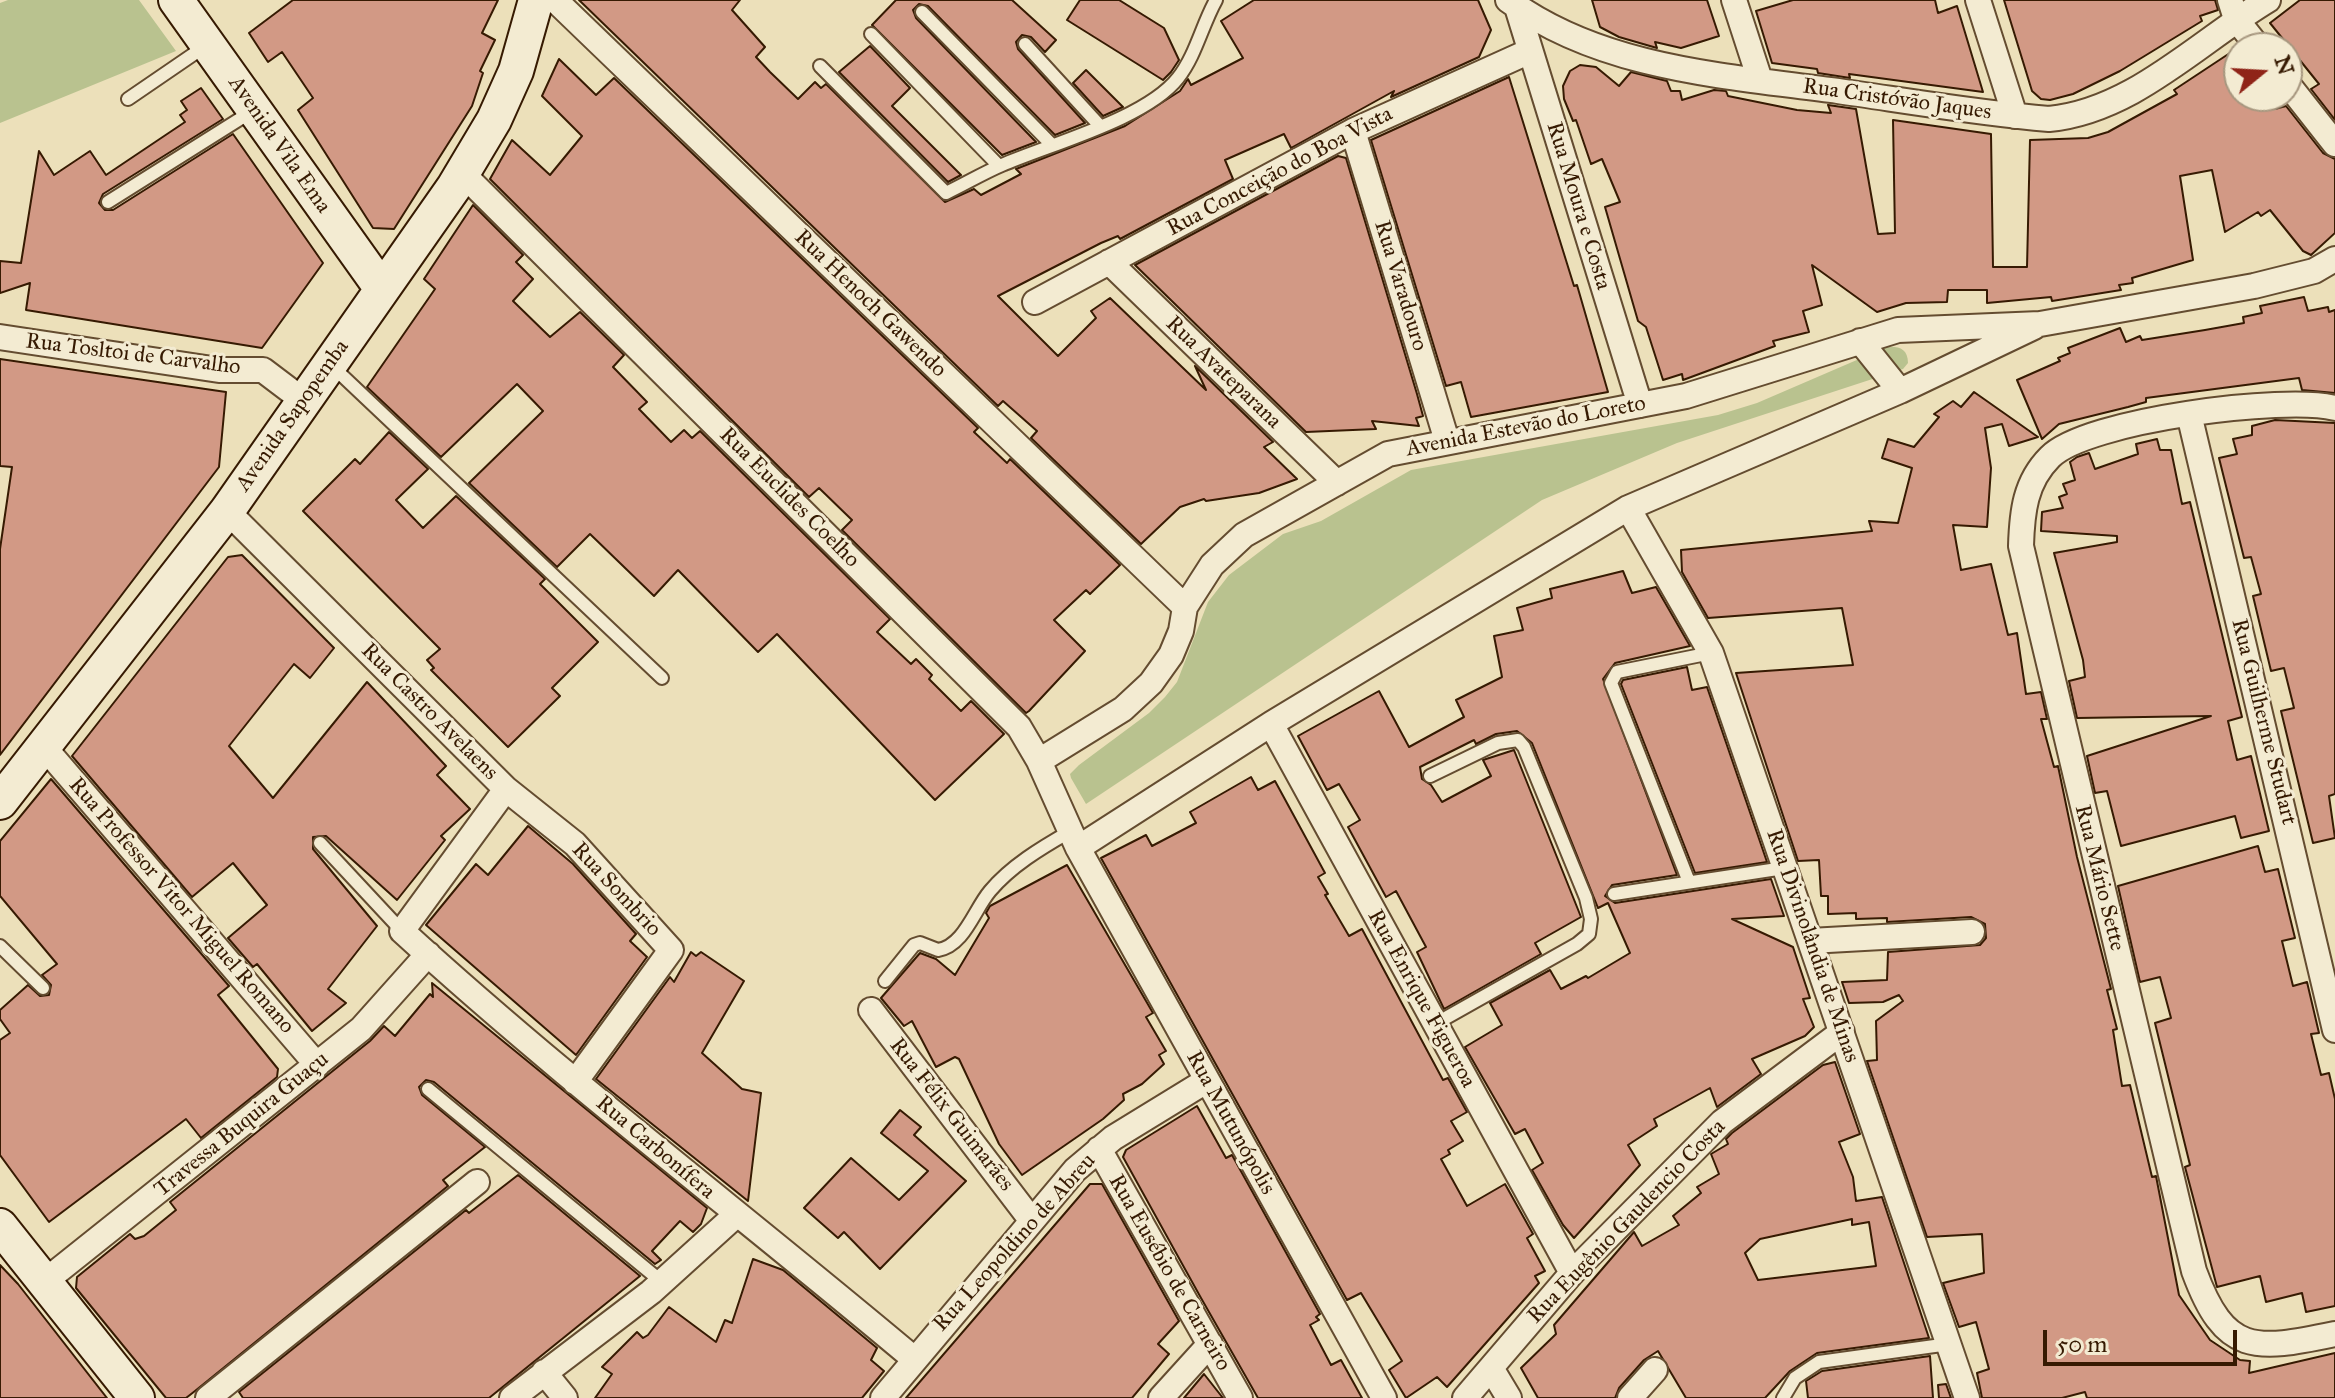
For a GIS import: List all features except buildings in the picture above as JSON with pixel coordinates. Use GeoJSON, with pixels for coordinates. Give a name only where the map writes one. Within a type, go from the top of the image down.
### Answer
{"type":"FeatureCollection","features":[{"type":"Feature","properties":{"kind":"main road","name":"Avenida Vila Ema"},"geometry":{"type":"LineString","coordinates":[[176,0],[382,289]]}},
{"type":"Feature","properties":{"kind":"main road","name":"Avenida Sapopemba"},"geometry":{"type":"LineString","coordinates":[[0,802],[11,774],[44,747],[227,511],[463,174],[494,120],[516,71],[536,0]]}},
{"type":"Feature","properties":{"kind":"main road"},"geometry":{"type":"LineString","coordinates":[[3,1236],[44,1282],[124,1393]]}},
{"type":"Feature","properties":{"kind":"street","name":"Rua Henoch Gawendo"},"geometry":{"type":"LineString","coordinates":[[555,0],[1185,607]]}},
{"type":"Feature","properties":{"kind":"street"},"geometry":{"type":"LineString","coordinates":[[1734,0],[1760,80]]}},
{"type":"Feature","properties":{"kind":"street"},"geometry":{"type":"LineString","coordinates":[[1978,0],[2015,116]]}},
{"type":"Feature","properties":{"kind":"street","name":"Rua Cristóvão Jaques"},"geometry":{"type":"LineString","coordinates":[[1512,3],[1560,30],[1629,57],[1760,80],[2049,119],[2078,117],[2112,104],[2233,10],[2268,0]]}},
{"type":"Feature","properties":{"kind":"street","name":"Rua Moura e Costa"},"geometry":{"type":"LineString","coordinates":[[1512,3],[1530,51],[1640,405]]}},
{"type":"Feature","properties":{"kind":"street"},"geometry":{"type":"LineString","coordinates":[[2233,10],[2248,32]]}},
{"type":"Feature","properties":{"kind":"street","name":"Rua Conceição do Boa Vista"},"geometry":{"type":"LineString","coordinates":[[1035,302],[1353,131],[1530,51]]}},
{"type":"Feature","properties":{"kind":"street"},"geometry":{"type":"LineString","coordinates":[[2303,103],[2335,144]]}},
{"type":"Feature","properties":{"kind":"street","name":"Rua Varadouro"},"geometry":{"type":"LineString","coordinates":[[1353,131],[1447,441]]}},
{"type":"Feature","properties":{"kind":"street","name":"Rua Euclides Coelho"},"geometry":{"type":"LineString","coordinates":[[463,174],[1019,727],[1039,761],[1073,840]]}},
{"type":"Feature","properties":{"kind":"street","name":"Avenida Estevão do Loreto"},"geometry":{"type":"LineString","coordinates":[[1039,761],[1123,709],[1151,683],[1171,655],[1181,631],[1185,607],[1212,565],[1244,535],[1388,454],[1716,388],[1898,330],[2040,324],[2254,286],[2314,271],[2335,259]]}},
{"type":"Feature","properties":{"kind":"street","name":"Rua Avateparana"},"geometry":{"type":"LineString","coordinates":[[1109,262],[1337,483]]}},
{"type":"Feature","properties":{"kind":"street","name":"Avenida Estevão do Loreto"},"geometry":{"type":"LineString","coordinates":[[1073,840],[1628,508],[1900,391],[2040,324]]}},
{"type":"Feature","properties":{"kind":"street","name":"Rua Tosltoi de Carvalho"},"geometry":{"type":"LineString","coordinates":[[0,337],[219,370],[263,370],[304,401]]}},
{"type":"Feature","properties":{"kind":"street"},"geometry":{"type":"LineString","coordinates":[[1860,341],[1900,391]]}},
{"type":"Feature","properties":{"kind":"street","name":"Rua Mário Sette"},"geometry":{"type":"LineString","coordinates":[[2335,408],[2315,402],[2284,403],[2189,414],[2120,428],[2052,454],[2031,479],[2021,515],[2021,546],[2194,1271],[2205,1300],[2220,1326],[2237,1338],[2266,1344],[2335,1334]]}},
{"type":"Feature","properties":{"kind":"street","name":"Rua Guilherme Studart"},"geometry":{"type":"LineString","coordinates":[[2189,414],[2335,1030]]}},
{"type":"Feature","properties":{"kind":"street","name":"Rua Divinolândia de Minas"},"geometry":{"type":"LineString","coordinates":[[1628,508],[1711,653],[1967,1398]]}},
{"type":"Feature","properties":{"kind":"street","name":"Rua Castro Avelaens"},"geometry":{"type":"LineString","coordinates":[[227,511],[506,789],[402,931]]}},
{"type":"Feature","properties":{"kind":"street","name":"Rua Enrique Figueroa"},"geometry":{"type":"LineString","coordinates":[[1271,724],[1572,1273]]}},
{"type":"Feature","properties":{"kind":"street","name":"Rua Professor Vitor Miguel Romano"},"geometry":{"type":"LineString","coordinates":[[44,747],[317,1065]]}},
{"type":"Feature","properties":{"kind":"street","name":"Rua Sombrio"},"geometry":{"type":"LineString","coordinates":[[506,789],[575,844],[671,950],[575,1082]]}},
{"type":"Feature","properties":{"kind":"street","name":"Rua Mutunópolis"},"geometry":{"type":"LineString","coordinates":[[1073,840],[1384,1398]]}},
{"type":"Feature","properties":{"kind":"street","name":"Rua Carbonífera"},"geometry":{"type":"LineString","coordinates":[[402,931],[575,1082],[913,1358]]}},
{"type":"Feature","properties":{"kind":"street"},"geometry":{"type":"LineString","coordinates":[[1810,941],[1972,932]]}},
{"type":"Feature","properties":{"kind":"street","name":"Travessa Buquira Guaçu"},"geometry":{"type":"LineString","coordinates":[[44,1282],[361,1029],[428,954]]}},
{"type":"Feature","properties":{"kind":"street","name":"Rua Félix Guimarães"},"geometry":{"type":"LineString","coordinates":[[871,1010],[1032,1221]]}},
{"type":"Feature","properties":{"kind":"street","name":"Rua Eugênio Gaudencio Costa"},"geometry":{"type":"LineString","coordinates":[[1465,1398],[1572,1273],[1722,1122],[1842,1032]]}},
{"type":"Feature","properties":{"kind":"street","name":"Rua Leopoldino de Abreu"},"geometry":{"type":"LineString","coordinates":[[883,1398],[913,1358],[1075,1170],[1099,1149],[1173,1098],[1206,1081]]}},
{"type":"Feature","properties":{"kind":"street","name":"Rua Eusébio de Carneiro"},"geometry":{"type":"LineString","coordinates":[[1099,1149],[1240,1398]]}},
{"type":"Feature","properties":{"kind":"street"},"geometry":{"type":"LineString","coordinates":[[208,1398],[477,1182]]}},
{"type":"Feature","properties":{"kind":"street"},"geometry":{"type":"LineString","coordinates":[[512,1398],[662,1282],[736,1215]]}},
{"type":"Feature","properties":{"kind":"street"},"geometry":{"type":"LineString","coordinates":[[1161,1398],[1210,1344]]}},
{"type":"Feature","properties":{"kind":"street"},"geometry":{"type":"LineString","coordinates":[[1491,1368],[1509,1398]]}},
{"type":"Feature","properties":{"kind":"street"},"geometry":{"type":"LineString","coordinates":[[1630,1398],[1655,1370]]}},
{"type":"Feature","properties":{"kind":"street"},"geometry":{"type":"LineString","coordinates":[[544,1372],[565,1398]]}},
{"type":"Feature","properties":{"kind":"lane"},"geometry":{"type":"LineString","coordinates":[[820,66],[946,193],[999,166],[1100,126],[1155,98],[1177,79],[1192,56],[1216,0]]}},
{"type":"Feature","properties":{"kind":"lane"},"geometry":{"type":"LineString","coordinates":[[922,12],[1052,145]]}},
{"type":"Feature","properties":{"kind":"lane"},"geometry":{"type":"LineString","coordinates":[[871,34],[999,166]]}},
{"type":"Feature","properties":{"kind":"lane"},"geometry":{"type":"LineString","coordinates":[[128,99],[207,44]]}},
{"type":"Feature","properties":{"kind":"lane"},"geometry":{"type":"LineString","coordinates":[[1025,44],[1100,126]]}},
{"type":"Feature","properties":{"kind":"lane"},"geometry":{"type":"LineString","coordinates":[[108,202],[254,109]]}},
{"type":"Feature","properties":{"kind":"lane"},"geometry":{"type":"LineString","coordinates":[[330,364],[662,678]]}},
{"type":"Feature","properties":{"kind":"lane"},"geometry":{"type":"LineString","coordinates":[[1689,882],[1611,683],[1617,672],[1711,653]]}},
{"type":"Feature","properties":{"kind":"lane"},"geometry":{"type":"LineString","coordinates":[[1430,776],[1498,743],[1518,740],[1524,747],[1586,898],[1591,919],[1589,934],[1577,944],[1435,1024]]}},
{"type":"Feature","properties":{"kind":"lane"},"geometry":{"type":"LineString","coordinates":[[885,981],[914,945],[920,943],[938,950],[954,944],[988,893],[1004,876],[1073,840]]}},
{"type":"Feature","properties":{"kind":"lane"},"geometry":{"type":"LineString","coordinates":[[320,843],[402,931]]}},
{"type":"Feature","properties":{"kind":"lane"},"geometry":{"type":"LineString","coordinates":[[1614,894],[1784,868]]}},
{"type":"Feature","properties":{"kind":"lane"},"geometry":{"type":"LineString","coordinates":[[0,946],[43,988]]}},
{"type":"Feature","properties":{"kind":"lane"},"geometry":{"type":"LineString","coordinates":[[428,1089],[662,1282]]}},
{"type":"Feature","properties":{"kind":"lane"},"geometry":{"type":"LineString","coordinates":[[1783,1398],[1795,1378],[1819,1362],[1949,1344]]}},
{"type":"Feature","properties":{"kind":"green space"},"geometry":{"type":"Polygon","coordinates":[[[8,0],[139,0],[176,51],[0,123],[0,3],[8,0]]]}},
{"type":"Feature","properties":{"kind":"green space"},"geometry":{"type":"Polygon","coordinates":[[[1887,347],[1905,352],[1908,363],[1903,369],[1677,443],[1542,500],[1086,804],[1071,778],[1070,774],[1079,765],[1149,713],[1165,697],[1177,682],[1208,602],[1229,575],[1283,534],[1321,521],[1411,470],[1718,415],[1757,403],[1887,347]]]}}]}
